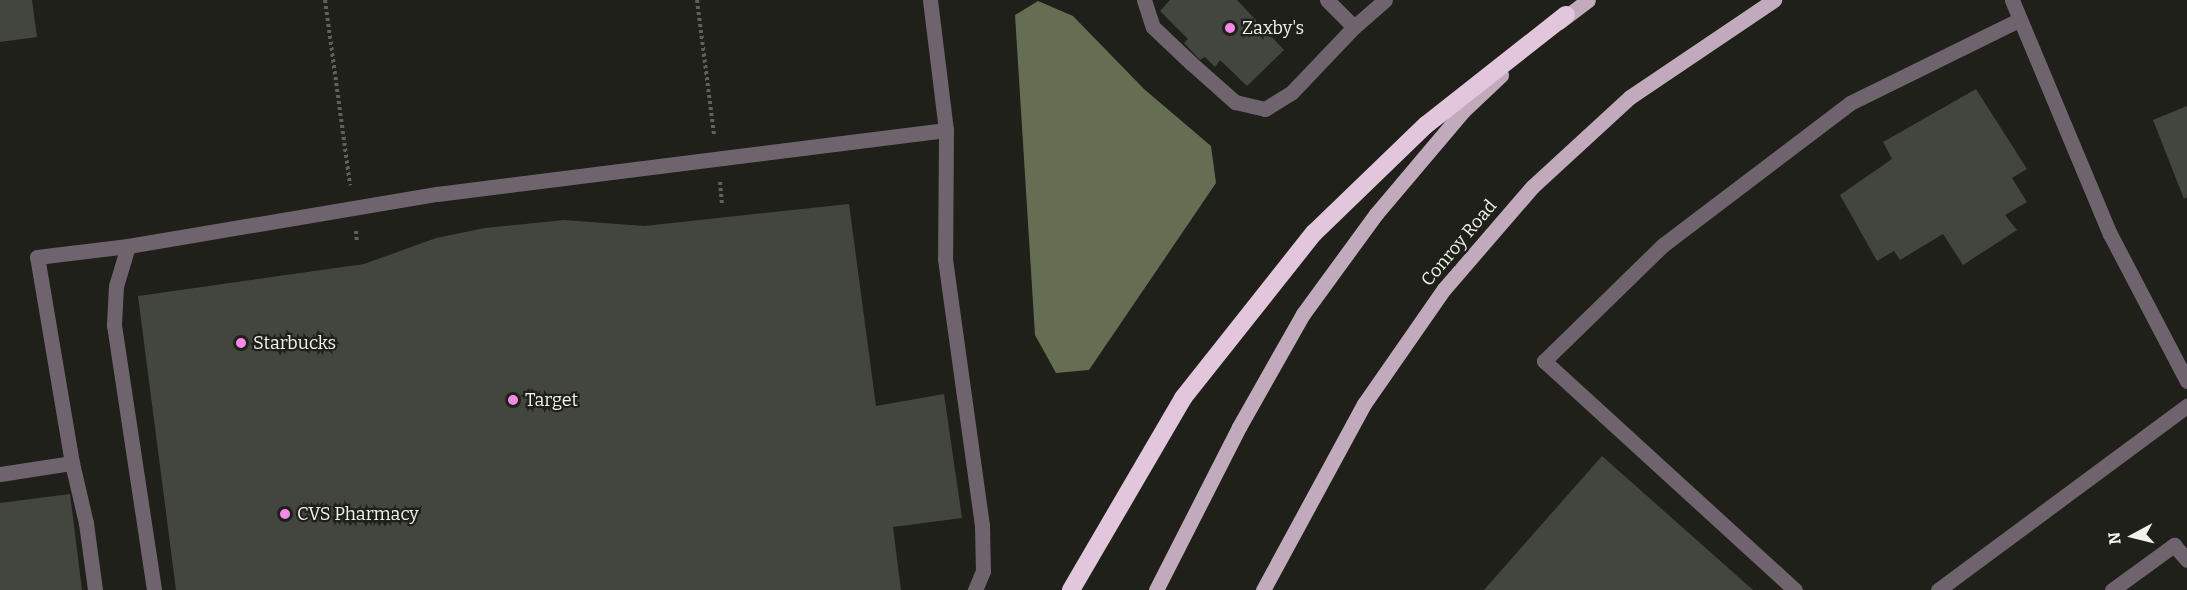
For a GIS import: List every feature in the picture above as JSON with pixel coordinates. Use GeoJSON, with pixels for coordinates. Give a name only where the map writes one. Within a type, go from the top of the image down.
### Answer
{"type":"FeatureCollection","features":[{"type":"Feature","properties":{"kind":"highway"},"geometry":{"type":"LineString","coordinates":[[1071,590],[1183,398],[1314,233],[1426,125],[1566,15]]}},
{"type":"Feature","properties":{"kind":"main road"},"geometry":{"type":"LineString","coordinates":[[1156,590],[1239,427],[1303,314],[1376,214],[1464,110],[1566,15],[1588,0]]}},
{"type":"Feature","properties":{"kind":"main road","name":"Conroy Road"},"geometry":{"type":"LineString","coordinates":[[1263,590],[1364,404],[1444,289],[1532,187],[1630,97],[1774,0]]}},
{"type":"Feature","properties":{"kind":"lane"},"geometry":{"type":"LineString","coordinates":[[930,0],[946,130],[945,259],[982,525],[983,571],[975,590]]}},
{"type":"Feature","properties":{"kind":"lane"},"geometry":{"type":"LineString","coordinates":[[1144,0],[1153,27],[1191,63],[1235,102],[1265,110],[1292,92],[1354,27],[1385,0]]}},
{"type":"Feature","properties":{"kind":"lane"},"geometry":{"type":"LineString","coordinates":[[1327,0],[1354,27]]}},
{"type":"Feature","properties":{"kind":"lane"},"geometry":{"type":"LineString","coordinates":[[2012,0],[2110,234],[2187,381]]}},
{"type":"Feature","properties":{"kind":"lane"},"geometry":{"type":"LineString","coordinates":[[1795,590],[1544,361],[1663,245],[1850,103],[2019,20]]}},
{"type":"Feature","properties":{"kind":"lane"},"geometry":{"type":"LineString","coordinates":[[95,590],[86,523],[72,463],[37,257],[128,246],[437,194],[946,130]]}},
{"type":"Feature","properties":{"kind":"lane"},"geometry":{"type":"LineString","coordinates":[[128,246],[116,286],[114,325],[153,590]]}},
{"type":"Feature","properties":{"kind":"lane"},"geometry":{"type":"LineString","coordinates":[[1938,590],[2187,406]]}},
{"type":"Feature","properties":{"kind":"lane"},"geometry":{"type":"LineString","coordinates":[[0,474],[72,463]]}},
{"type":"Feature","properties":{"kind":"lane"},"geometry":{"type":"LineString","coordinates":[[2112,590],[2174,544],[2187,560]]}},
{"type":"Feature","properties":{"kind":"path"},"geometry":{"type":"LineString","coordinates":[[325,0],[357,242]]}},
{"type":"Feature","properties":{"kind":"path"},"geometry":{"type":"LineString","coordinates":[[697,0],[723,205]]}},
{"type":"Feature","properties":{"kind":"shaded area"},"geometry":{"type":"Polygon","coordinates":[[[1038,1],[1073,16],[1144,89],[1211,146],[1216,183],[1089,370],[1056,373],[1035,335],[1015,15],[1038,1]]]}},
{"type":"Feature","properties":{"kind":"building"},"geometry":{"type":"Polygon","coordinates":[[[0,0],[32,0],[37,37],[0,42],[0,0]]]}},
{"type":"Feature","properties":{"kind":"building"},"geometry":{"type":"Polygon","coordinates":[[[1170,0],[1237,0],[1284,50],[1247,86],[1220,60],[1215,67],[1205,57],[1200,60],[1184,43],[1188,39],[1160,11],[1170,0]]]}},
{"type":"Feature","properties":{"kind":"building"},"geometry":{"type":"Polygon","coordinates":[[[1976,89],[2027,169],[2012,178],[2027,202],[2005,215],[2017,230],[1963,265],[1943,234],[1900,260],[1894,251],[1877,261],[1840,195],[1892,159],[1883,142],[1976,89]]]}},
{"type":"Feature","properties":{"kind":"building"},"geometry":{"type":"Polygon","coordinates":[[[2187,106],[2187,197],[2184,199],[2153,120],[2187,106]]]}},
{"type":"Feature","properties":{"kind":"building","name":"Target"},"geometry":{"type":"Polygon","coordinates":[[[849,204],[876,406],[944,394],[962,518],[893,527],[901,590],[176,590],[138,296],[364,264],[436,238],[485,228],[564,220],[644,226],[849,204]]]}},
{"type":"Feature","properties":{"kind":"building"},"geometry":{"type":"Polygon","coordinates":[[[1602,456],[1753,590],[1484,590],[1602,456]]]}},
{"type":"Feature","properties":{"kind":"building"},"geometry":{"type":"Polygon","coordinates":[[[70,494],[82,590],[0,590],[0,503],[70,494]]]}},
{"type":"Feature","properties":{"kind":"place","name":"Zaxby's"},"geometry":{"type":"Point","coordinates":[1230,28]}},
{"type":"Feature","properties":{"kind":"place","name":"Starbucks"},"geometry":{"type":"Point","coordinates":[241,343]}},
{"type":"Feature","properties":{"kind":"place","name":"Target"},"geometry":{"type":"Point","coordinates":[513,400]}},
{"type":"Feature","properties":{"kind":"place","name":"CVS Pharmacy"},"geometry":{"type":"Point","coordinates":[285,514]}}]}
